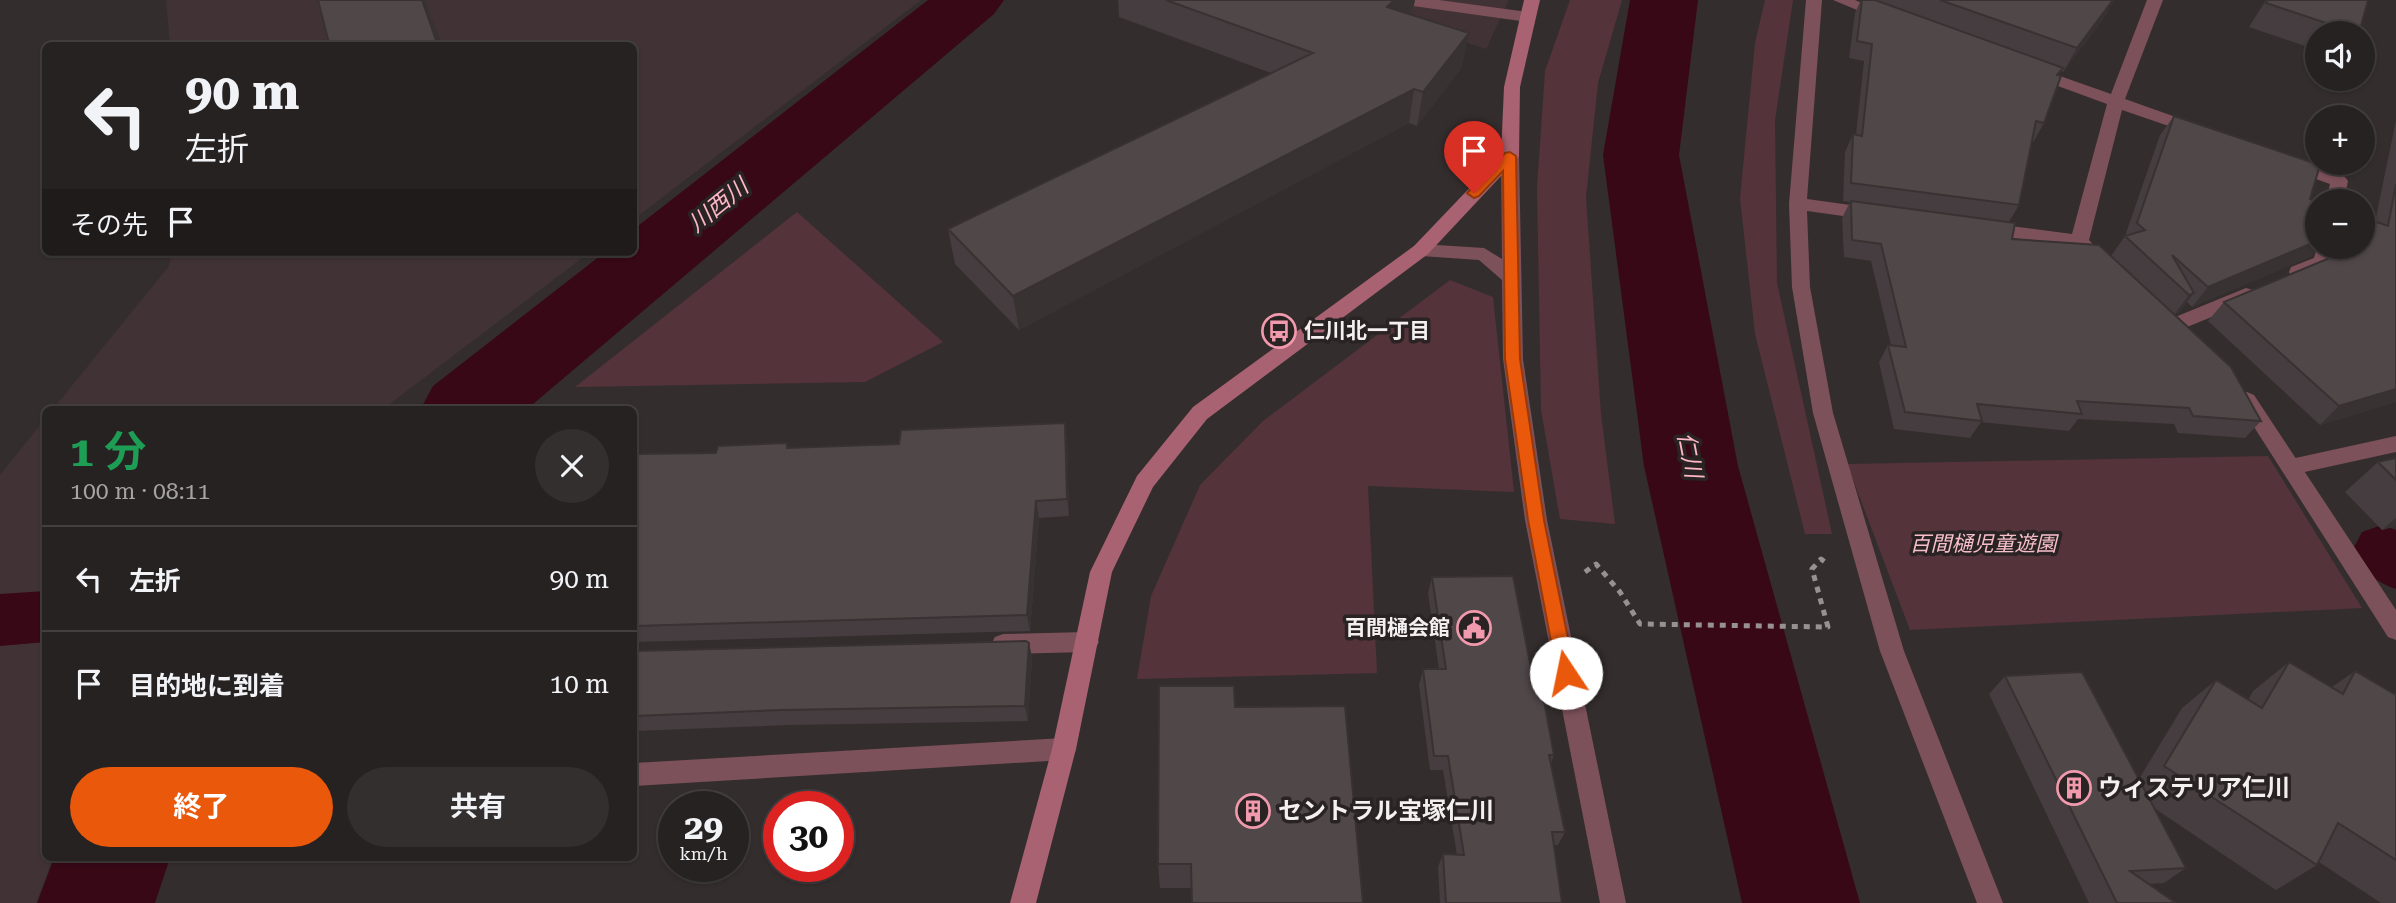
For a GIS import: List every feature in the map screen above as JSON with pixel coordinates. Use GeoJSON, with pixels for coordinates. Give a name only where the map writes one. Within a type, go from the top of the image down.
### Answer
{"type":"FeatureCollection","features":[{"type":"Feature","properties":{"kind":"street"},"geometry":{"type":"LineString","coordinates":[[1406,0],[1530,9],[1512,87],[1510,156],[1513,359],[1536,520],[1613,903]]}},
{"type":"Feature","properties":{"kind":"street"},"geometry":{"type":"LineString","coordinates":[[1814,0],[1798,204],[1801,287],[1823,413],[1892,651],[1990,903]]}},
{"type":"Feature","properties":{"kind":"street"},"geometry":{"type":"LineString","coordinates":[[1841,0],[1907,24]]}},
{"type":"Feature","properties":{"kind":"street"},"geometry":{"type":"LineString","coordinates":[[2078,242],[2116,102],[2155,0]]}},
{"type":"Feature","properties":{"kind":"street"},"geometry":{"type":"LineString","coordinates":[[2025,68],[2208,135]]}},
{"type":"Feature","properties":{"kind":"street"},"geometry":{"type":"LineString","coordinates":[[1023,903],[1064,749],[1101,572],[1146,482],[1200,413],[1421,250],[1510,156]]}},
{"type":"Feature","properties":{"kind":"street"},"geometry":{"type":"LineString","coordinates":[[2274,158],[2339,181],[2337,189]]}},
{"type":"Feature","properties":{"kind":"street"},"geometry":{"type":"LineString","coordinates":[[1798,204],[1891,216]]}},
{"type":"Feature","properties":{"kind":"street"},"geometry":{"type":"LineString","coordinates":[[1972,227],[2078,242],[2119,279]]}},
{"type":"Feature","properties":{"kind":"street"},"geometry":{"type":"LineString","coordinates":[[1421,250],[1484,254],[1511,277]]}},
{"type":"Feature","properties":{"kind":"street"},"geometry":{"type":"LineString","coordinates":[[2285,278],[2323,262],[2324,259]]}},
{"type":"Feature","properties":{"kind":"street"},"geometry":{"type":"LineString","coordinates":[[2189,344],[2165,322],[2259,289]]}},
{"type":"Feature","properties":{"kind":"street"},"geometry":{"type":"LineString","coordinates":[[2234,386],[2243,394],[2395,626]]}},
{"type":"Feature","properties":{"kind":"street"},"geometry":{"type":"LineString","coordinates":[[2291,467],[2396,444]]}},
{"type":"Feature","properties":{"kind":"street"},"geometry":{"type":"LineString","coordinates":[[977,645],[1087,642]]}},
{"type":"Feature","properties":{"kind":"street"},"geometry":{"type":"LineString","coordinates":[[637,775],[1064,749]]}},
{"type":"Feature","properties":{"kind":"path"},"geometry":{"type":"LineString","coordinates":[[1551,597],[1581,594],[1582,575],[1596,564],[1620,592],[1640,624],[1828,627],[1812,569],[1821,559],[1829,565]]}},
{"type":"Feature","properties":{"kind":"shaded area"},"geometry":{"type":"Polygon","coordinates":[[[166,0],[921,0],[637,217],[637,42],[170,42],[166,0]]]}},
{"type":"Feature","properties":{"kind":"shaded area"},"geometry":{"type":"Polygon","coordinates":[[[1339,0],[1509,0],[1486,49],[1339,0]]]}},
{"type":"Feature","properties":{"kind":"shaded area"},"geometry":{"type":"Polygon","coordinates":[[[171,256],[585,256],[387,406],[55,406],[169,266],[171,256]]]}},
{"type":"Feature","properties":{"kind":"shaded area"},"geometry":{"type":"Polygon","coordinates":[[[42,423],[42,861],[52,861],[36,903],[0,903],[0,475],[42,423]]]}},
{"type":"Feature","properties":{"kind":"green space"},"geometry":{"type":"Polygon","coordinates":[[[1570,0],[1622,0],[1598,83],[1586,197],[1601,414],[1615,524],[1560,519],[1541,410],[1537,187],[1545,71],[1570,0]]]}},
{"type":"Feature","properties":{"kind":"green space"},"geometry":{"type":"Polygon","coordinates":[[[1765,0],[1793,0],[1775,120],[1777,283],[1832,534],[1805,534],[1755,334],[1740,198],[1755,43],[1765,0]]]}},
{"type":"Feature","properties":{"kind":"green space"},"geometry":{"type":"Polygon","coordinates":[[[797,212],[943,342],[865,382],[575,387],[797,212]]]}},
{"type":"Feature","properties":{"kind":"green space"},"geometry":{"type":"Polygon","coordinates":[[[1450,280],[1493,297],[1514,492],[1368,486],[1377,673],[1137,679],[1151,596],[1200,485],[1263,421],[1450,280]]]}},
{"type":"Feature","properties":{"kind":"green space","name":"百間樋児童遊園"},"geometry":{"type":"Polygon","coordinates":[[[2268,456],[2362,608],[1910,630],[1847,464],[2268,456]]]}},
{"type":"Feature","properties":{"kind":"building"},"geometry":{"type":"Polygon","coordinates":[[[318,0],[422,0],[437,42],[333,42],[329,42],[318,0]]]}},
{"type":"Feature","properties":{"kind":"building"},"geometry":{"type":"Polygon","coordinates":[[[1166,0],[1394,0],[1387,7],[1469,33],[1423,92],[1414,89],[1013,296],[948,229],[1313,53],[1166,0]]]}},
{"type":"Feature","properties":{"kind":"building"},"geometry":{"type":"Polygon","coordinates":[[[1862,0],[1875,0],[2063,68],[2057,75],[2061,76],[2044,123],[2036,121],[2019,205],[1851,183],[1853,134],[1862,136],[1872,44],[1857,41],[1862,0]]]}},
{"type":"Feature","properties":{"kind":"building"},"geometry":{"type":"Polygon","coordinates":[[[1940,0],[2113,0],[2077,48],[1940,0]]]}},
{"type":"Feature","properties":{"kind":"building"},"geometry":{"type":"Polygon","coordinates":[[[2268,0],[2368,0],[2362,21],[2320,21],[2266,3],[2268,0]]]}},
{"type":"Feature","properties":{"kind":"building"},"geometry":{"type":"Polygon","coordinates":[[[2174,116],[2305,160],[2305,175],[2317,175],[2313,189],[2305,189],[2305,246],[2208,287],[2172,255],[2194,293],[2189,295],[2125,236],[2145,230],[2137,223],[2174,116]]]}},
{"type":"Feature","properties":{"kind":"building"},"geometry":{"type":"Polygon","coordinates":[[[2396,184],[2396,389],[2339,406],[2224,302],[2327,259],[2375,259],[2375,222],[2388,226],[2396,184]]]}},
{"type":"Feature","properties":{"kind":"building"},"geometry":{"type":"Polygon","coordinates":[[[1851,201],[2015,223],[2012,239],[2099,245],[2231,367],[2261,421],[2193,416],[2189,408],[2077,401],[2082,414],[1977,404],[1982,421],[1905,412],[1888,345],[1906,347],[1881,244],[1852,240],[1851,201]]]}},
{"type":"Feature","properties":{"kind":"building"},"geometry":{"type":"Polygon","coordinates":[[[1065,423],[1067,499],[1036,501],[1027,615],[637,626],[637,454],[716,453],[718,446],[787,443],[787,448],[899,444],[901,430],[1065,423]]]}},
{"type":"Feature","properties":{"kind":"building"},"geometry":{"type":"Polygon","coordinates":[[[2396,458],[2396,480],[2378,462],[2396,458]]]}},
{"type":"Feature","properties":{"kind":"building"},"geometry":{"type":"Polygon","coordinates":[[[1513,576],[1531,668],[1538,668],[1554,755],[1549,755],[1565,832],[1552,832],[1562,903],[1446,903],[1443,854],[1464,855],[1448,756],[1434,756],[1423,669],[1446,669],[1432,577],[1513,576]]]}},
{"type":"Feature","properties":{"kind":"building"},"geometry":{"type":"Polygon","coordinates":[[[1029,643],[1025,706],[781,710],[637,716],[637,651],[1029,643]]]}},
{"type":"Feature","properties":{"kind":"building"},"geometry":{"type":"Polygon","coordinates":[[[2289,662],[2343,694],[2355,671],[2396,695],[2396,860],[2338,823],[2317,865],[2164,766],[2216,680],[2262,708],[2289,662]]]}},
{"type":"Feature","properties":{"kind":"building"},"geometry":{"type":"Polygon","coordinates":[[[2082,672],[2186,868],[2130,871],[2176,903],[2117,903],[2005,676],[2082,672]]]}},
{"type":"Feature","properties":{"kind":"building","name":"セントラル宝塚仁川"},"geometry":{"type":"Polygon","coordinates":[[[1159,686],[1234,686],[1235,707],[1345,706],[1363,903],[1192,903],[1191,864],[1158,864],[1159,686]]]}},
{"type":"Feature","properties":{"kind":"waterway","name":"川西川"},"geometry":{"type":"LineString","coordinates":[[470,406],[970,0]]}},
{"type":"Feature","properties":{"kind":"waterway","name":"仁川"},"geometry":{"type":"LineString","coordinates":[[1664,0],[1641,155],[1691,466],[1801,903]]}},
{"type":"Feature","properties":{"kind":"waterway"},"geometry":{"type":"LineString","coordinates":[[2382,549],[2396,565]]}},
{"type":"Feature","properties":{"kind":"waterway"},"geometry":{"type":"LineString","coordinates":[[0,620],[42,616]]}},
{"type":"Feature","properties":{"kind":"waterway"},"geometry":{"type":"LineString","coordinates":[[96,903],[111,861]]}},
{"type":"Feature","properties":{"kind":"place","name":"仁川北一丁目"},"geometry":{"type":"Point","coordinates":[1279,331]}},
{"type":"Feature","properties":{"kind":"place","name":"百間樋会館"},"geometry":{"type":"Point","coordinates":[1474,628]}},
{"type":"Feature","properties":{"kind":"place","name":"ウィステリア仁川"},"geometry":{"type":"Point","coordinates":[2074,788]}},
{"type":"Feature","properties":{"kind":"place","name":"セントラル宝塚仁川"},"geometry":{"type":"Point","coordinates":[1253,811]}},
{"type":"Feature","properties":{"kind":"route"},"geometry":{"type":"LineString","coordinates":[[1474,193],[1510,156],[1513,359],[1536,520],[1566,673]]}}]}
